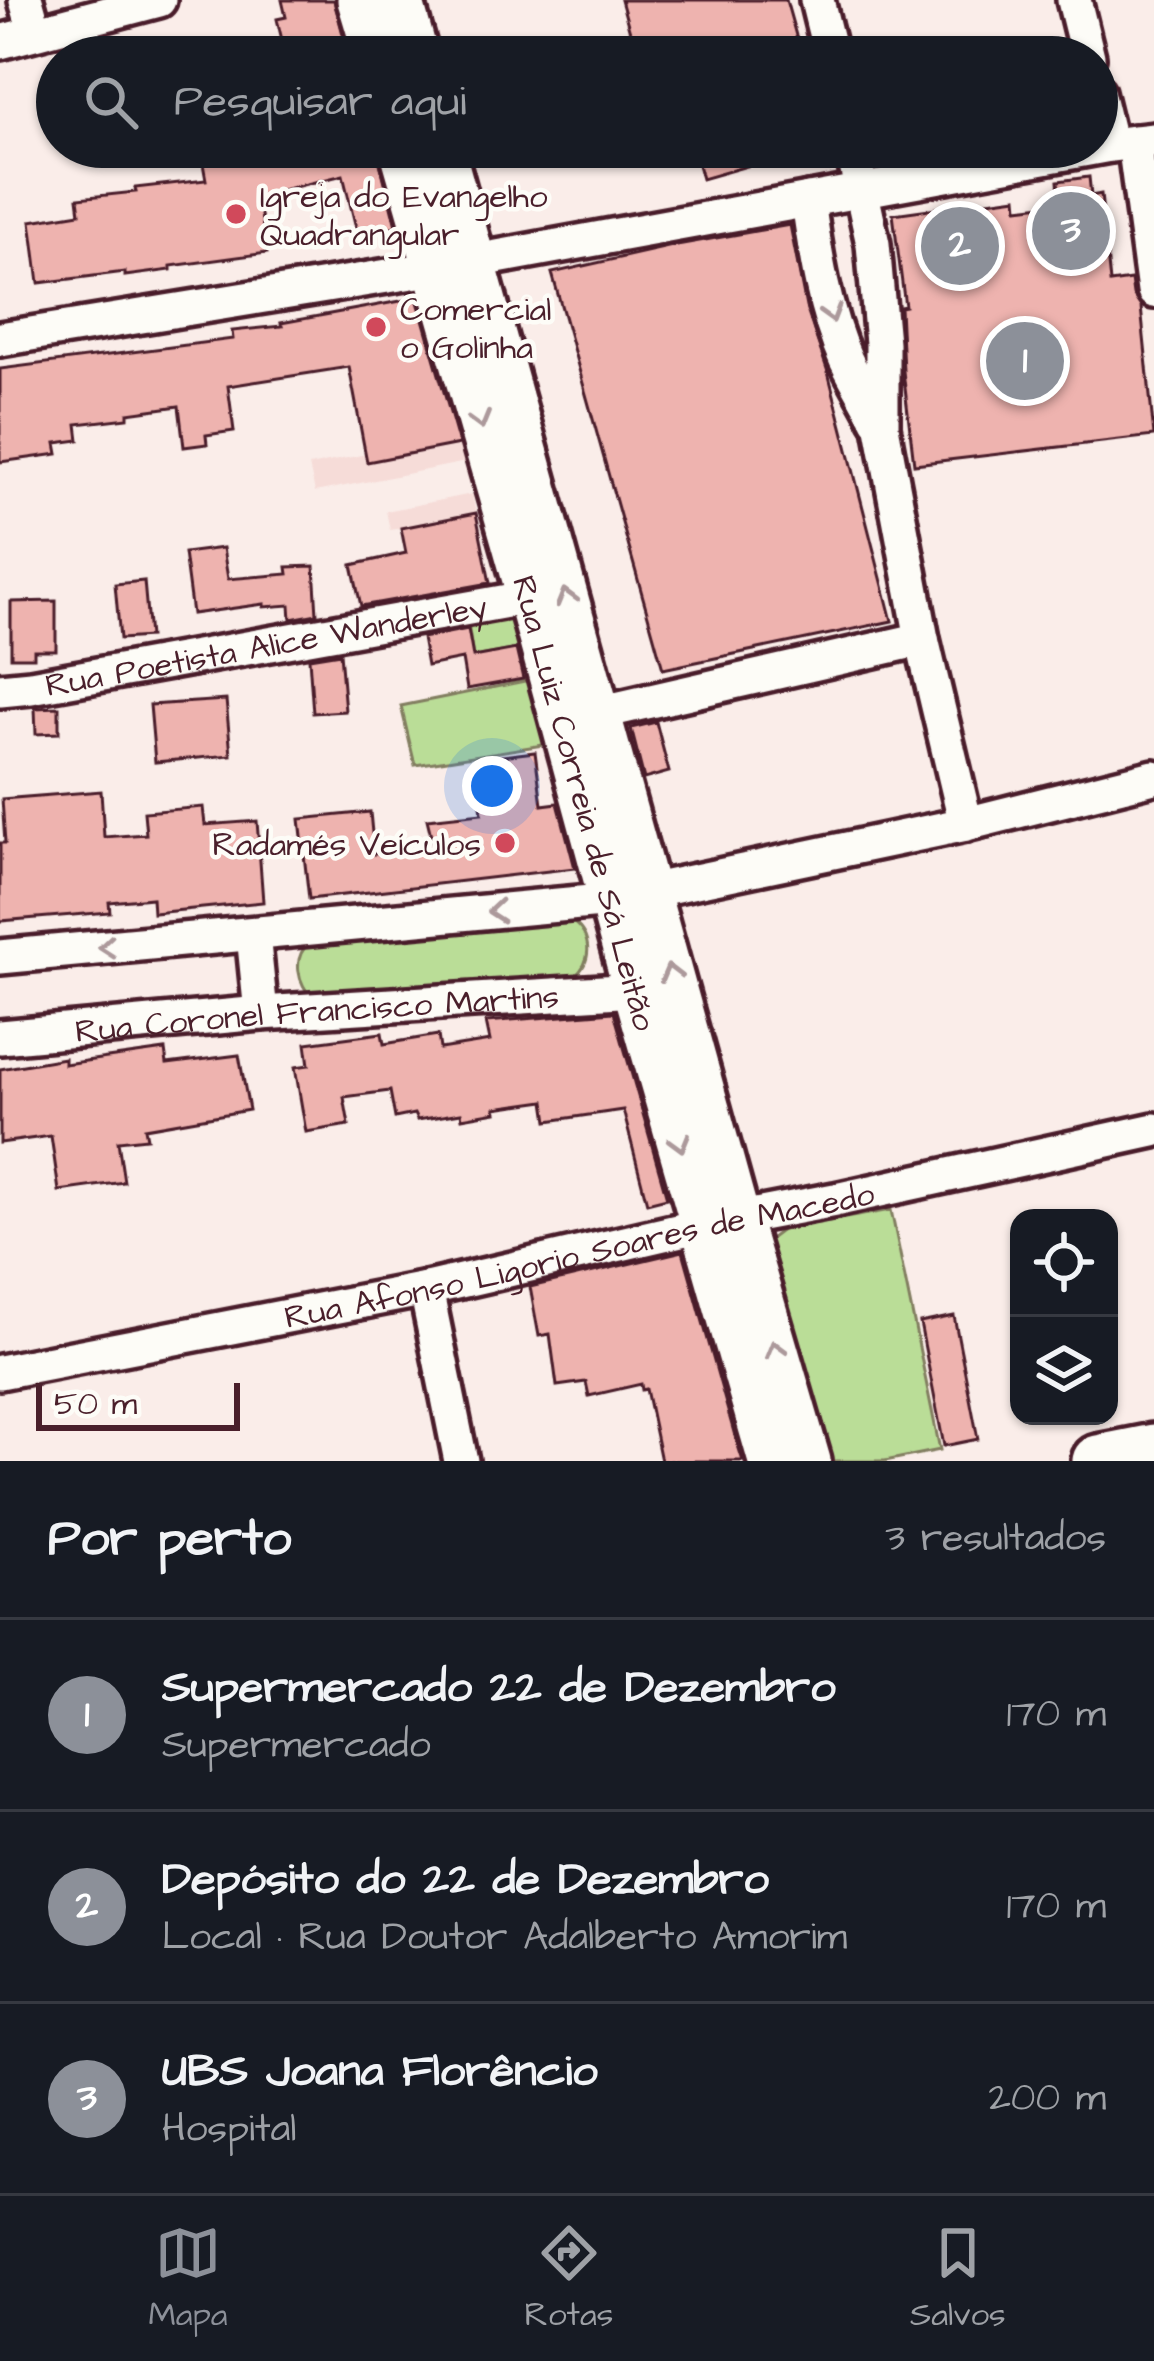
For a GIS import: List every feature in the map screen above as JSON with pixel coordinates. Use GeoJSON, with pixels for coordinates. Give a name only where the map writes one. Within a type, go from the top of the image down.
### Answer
{"type":"FeatureCollection","features":[{"type":"Feature","properties":{"kind":"main road"},"geometry":{"type":"LineString","coordinates":[[360,0],[371,36]]}},
{"type":"Feature","properties":{"kind":"main road"},"geometry":{"type":"LineString","coordinates":[[400,0],[410,36]]}},
{"type":"Feature","properties":{"kind":"main road","name":"Rua Luiz Correia de Sá Leitão"},"geometry":{"type":"LineString","coordinates":[[411,168],[455,265],[598,713],[630,895],[636,990],[808,1461]]}},
{"type":"Feature","properties":{"kind":"main road","name":"Rua Luiz Correia de Sá Leitão"},"geometry":{"type":"LineString","coordinates":[[443,168],[455,265],[530,597],[630,895],[720,1222],[771,1461]]}},
{"type":"Feature","properties":{"kind":"main road"},"geometry":{"type":"LineString","coordinates":[[1098,1461],[1154,1450]]}},
{"type":"Feature","properties":{"kind":"street"},"geometry":{"type":"LineString","coordinates":[[0,42],[31,16],[159,0]]}},
{"type":"Feature","properties":{"kind":"street"},"geometry":{"type":"LineString","coordinates":[[817,0],[826,36]]}},
{"type":"Feature","properties":{"kind":"street"},"geometry":{"type":"LineString","coordinates":[[1074,0],[1083,36]]}},
{"type":"Feature","properties":{"kind":"street"},"geometry":{"type":"LineString","coordinates":[[1133,142],[1154,291]]}},
{"type":"Feature","properties":{"kind":"street"},"geometry":{"type":"LineString","coordinates":[[857,168],[873,244],[882,344],[882,428],[922,639],[966,824]]}},
{"type":"Feature","properties":{"kind":"street"},"geometry":{"type":"LineString","coordinates":[[0,339],[455,265],[986,168]]}},
{"type":"Feature","properties":{"kind":"street"},"geometry":{"type":"LineString","coordinates":[[808,200],[828,308],[845,357],[882,428]]}},
{"type":"Feature","properties":{"kind":"street","name":"Rua Poetista Alice Wanderley"},"geometry":{"type":"LineString","coordinates":[[0,690],[530,597]]}},
{"type":"Feature","properties":{"kind":"street"},"geometry":{"type":"LineString","coordinates":[[598,713],[922,639]]}},
{"type":"Feature","properties":{"kind":"street"},"geometry":{"type":"LineString","coordinates":[[0,957],[630,895],[966,824],[1154,777]]}},
{"type":"Feature","properties":{"kind":"street"},"geometry":{"type":"LineString","coordinates":[[253,934],[261,1013]]}},
{"type":"Feature","properties":{"kind":"street","name":"Rua Coronel Francisco Martins"},"geometry":{"type":"LineString","coordinates":[[0,1037],[261,1013],[636,990]]}},
{"type":"Feature","properties":{"kind":"street","name":"Rua Afonso Ligorio Soares de Macedo"},"geometry":{"type":"LineString","coordinates":[[0,1372],[426,1289],[1154,1130]]}},
{"type":"Feature","properties":{"kind":"street"},"geometry":{"type":"LineString","coordinates":[[426,1289],[461,1461]]}},
{"type":"Feature","properties":{"kind":"shaded area"},"geometry":{"type":"Polygon","coordinates":[[[463,444],[466,462],[315,492],[309,466],[366,454],[368,462],[463,444]]]}},
{"type":"Feature","properties":{"kind":"shaded area"},"geometry":{"type":"Polygon","coordinates":[[[472,494],[476,513],[390,530],[386,511],[472,494]]]}},
{"type":"Feature","properties":{"kind":"green space"},"geometry":{"type":"Polygon","coordinates":[[[512,616],[517,649],[473,657],[468,624],[512,616]]]}},
{"type":"Feature","properties":{"kind":"green space"},"geometry":{"type":"Polygon","coordinates":[[[540,678],[556,743],[415,765],[401,706],[540,678]]]}},
{"type":"Feature","properties":{"kind":"green space"},"geometry":{"type":"Polygon","coordinates":[[[568,919],[582,931],[588,946],[585,962],[574,977],[313,999],[299,970],[300,955],[310,942],[568,919]]]}},
{"type":"Feature","properties":{"kind":"green space"},"geometry":{"type":"Polygon","coordinates":[[[891,1210],[940,1450],[885,1461],[824,1461],[767,1241],[783,1229],[891,1210]]]}},
{"type":"Feature","properties":{"kind":"building"},"geometry":{"type":"Polygon","coordinates":[[[282,0],[334,0],[343,36],[281,36],[277,19],[286,17],[282,0]]]}},
{"type":"Feature","properties":{"kind":"building"},"geometry":{"type":"Polygon","coordinates":[[[621,0],[786,0],[796,36],[631,36],[621,0]]]}},
{"type":"Feature","properties":{"kind":"building"},"geometry":{"type":"Polygon","coordinates":[[[204,168],[381,168],[396,226],[358,236],[343,175],[258,196],[267,253],[171,266],[171,270],[39,283],[31,221],[80,213],[78,198],[206,180],[204,168]]]}},
{"type":"Feature","properties":{"kind":"building"},"geometry":{"type":"Polygon","coordinates":[[[699,168],[740,168],[702,179],[699,168]]]}},
{"type":"Feature","properties":{"kind":"building"},"geometry":{"type":"Polygon","coordinates":[[[1089,177],[1091,196],[1101,194],[1110,283],[1131,280],[1141,307],[1154,436],[914,464],[903,371],[900,307],[905,306],[893,214],[1017,197],[1018,208],[1060,203],[1058,181],[1089,177]]]}},
{"type":"Feature","properties":{"kind":"building"},"geometry":{"type":"Polygon","coordinates":[[[790,225],[806,307],[828,372],[892,621],[663,669],[552,273],[790,225]]]}},
{"type":"Feature","properties":{"kind":"building"},"geometry":{"type":"Polygon","coordinates":[[[417,298],[459,444],[367,462],[349,367],[228,386],[234,431],[206,435],[207,444],[184,447],[179,406],[77,424],[79,440],[56,443],[58,454],[0,462],[0,369],[233,339],[232,331],[282,326],[417,298]]]}},
{"type":"Feature","properties":{"kind":"building"},"geometry":{"type":"Polygon","coordinates":[[[476,513],[490,583],[361,606],[352,565],[406,553],[401,528],[476,513]]]}},
{"type":"Feature","properties":{"kind":"building"},"geometry":{"type":"Polygon","coordinates":[[[223,548],[228,579],[288,574],[287,567],[314,566],[317,614],[291,619],[290,605],[264,604],[192,614],[184,553],[223,548]]]}},
{"type":"Feature","properties":{"kind":"building"},"geometry":{"type":"Polygon","coordinates":[[[144,581],[149,637],[120,639],[115,584],[144,581]]]}},
{"type":"Feature","properties":{"kind":"building"},"geometry":{"type":"Polygon","coordinates":[[[56,601],[56,650],[11,657],[11,602],[56,601]]]}},
{"type":"Feature","properties":{"kind":"building"},"geometry":{"type":"Polygon","coordinates":[[[468,629],[473,657],[516,649],[523,679],[467,689],[462,659],[427,666],[422,638],[468,629]]]}},
{"type":"Feature","properties":{"kind":"building"},"geometry":{"type":"Polygon","coordinates":[[[340,653],[345,711],[313,713],[309,658],[340,653]]]}},
{"type":"Feature","properties":{"kind":"building"},"geometry":{"type":"Polygon","coordinates":[[[226,700],[231,755],[155,762],[150,705],[226,700]]]}},
{"type":"Feature","properties":{"kind":"building"},"geometry":{"type":"Polygon","coordinates":[[[59,707],[59,733],[36,734],[35,708],[59,707]]]}},
{"type":"Feature","properties":{"kind":"building"},"geometry":{"type":"Polygon","coordinates":[[[656,722],[669,772],[644,779],[631,728],[656,722]]]}},
{"type":"Feature","properties":{"kind":"building"},"geometry":{"type":"Polygon","coordinates":[[[535,752],[542,805],[558,803],[575,868],[309,899],[300,819],[370,812],[374,854],[434,848],[427,819],[482,813],[475,759],[535,752]]]}},
{"type":"Feature","properties":{"kind":"building"},"geometry":{"type":"Polygon","coordinates":[[[101,791],[104,837],[146,834],[144,812],[203,807],[205,825],[257,821],[263,902],[153,913],[152,898],[109,902],[110,912],[0,921],[0,843],[5,843],[2,799],[101,791]]]}},
{"type":"Feature","properties":{"kind":"building"},"geometry":{"type":"Polygon","coordinates":[[[614,1012],[667,1198],[647,1203],[623,1110],[548,1121],[545,1101],[462,1118],[461,1113],[417,1120],[414,1114],[395,1118],[390,1091],[344,1097],[349,1125],[306,1132],[295,1067],[309,1065],[306,1043],[382,1033],[384,1044],[438,1035],[440,1049],[490,1041],[486,1022],[614,1012]]]}},
{"type":"Feature","properties":{"kind":"building"},"geometry":{"type":"Polygon","coordinates":[[[165,1050],[167,1064],[239,1055],[249,1110],[145,1128],[147,1138],[118,1141],[124,1182],[59,1191],[51,1136],[0,1143],[0,1069],[64,1058],[64,1064],[165,1050]]]}},
{"type":"Feature","properties":{"kind":"building"},"geometry":{"type":"Polygon","coordinates":[[[683,1251],[743,1461],[661,1461],[646,1389],[641,1384],[589,1396],[586,1382],[557,1386],[550,1334],[539,1336],[530,1287],[683,1251]]]}},
{"type":"Feature","properties":{"kind":"building"},"geometry":{"type":"Polygon","coordinates":[[[954,1316],[978,1439],[944,1446],[920,1323],[954,1316]]]}},
{"type":"Feature","properties":{"kind":"place","name":"Igreja do Evangelho Quadrangular"},"geometry":{"type":"Point","coordinates":[236,214]}},
{"type":"Feature","properties":{"kind":"place","name":"UBS Joana Florêncio"},"geometry":{"type":"Point","coordinates":[1071,231]}},
{"type":"Feature","properties":{"kind":"place","name":"Depósito do 22 de Dezembro"},"geometry":{"type":"Point","coordinates":[960,246]}},
{"type":"Feature","properties":{"kind":"place","name":"Comercial o Golinha"},"geometry":{"type":"Point","coordinates":[376,327]}},
{"type":"Feature","properties":{"kind":"place","name":"Supermercado 22 de Dezembro"},"geometry":{"type":"Point","coordinates":[1025,361]}},
{"type":"Feature","properties":{"kind":"place","name":"Radamés Veículos"},"geometry":{"type":"Point","coordinates":[505,843]}}]}
